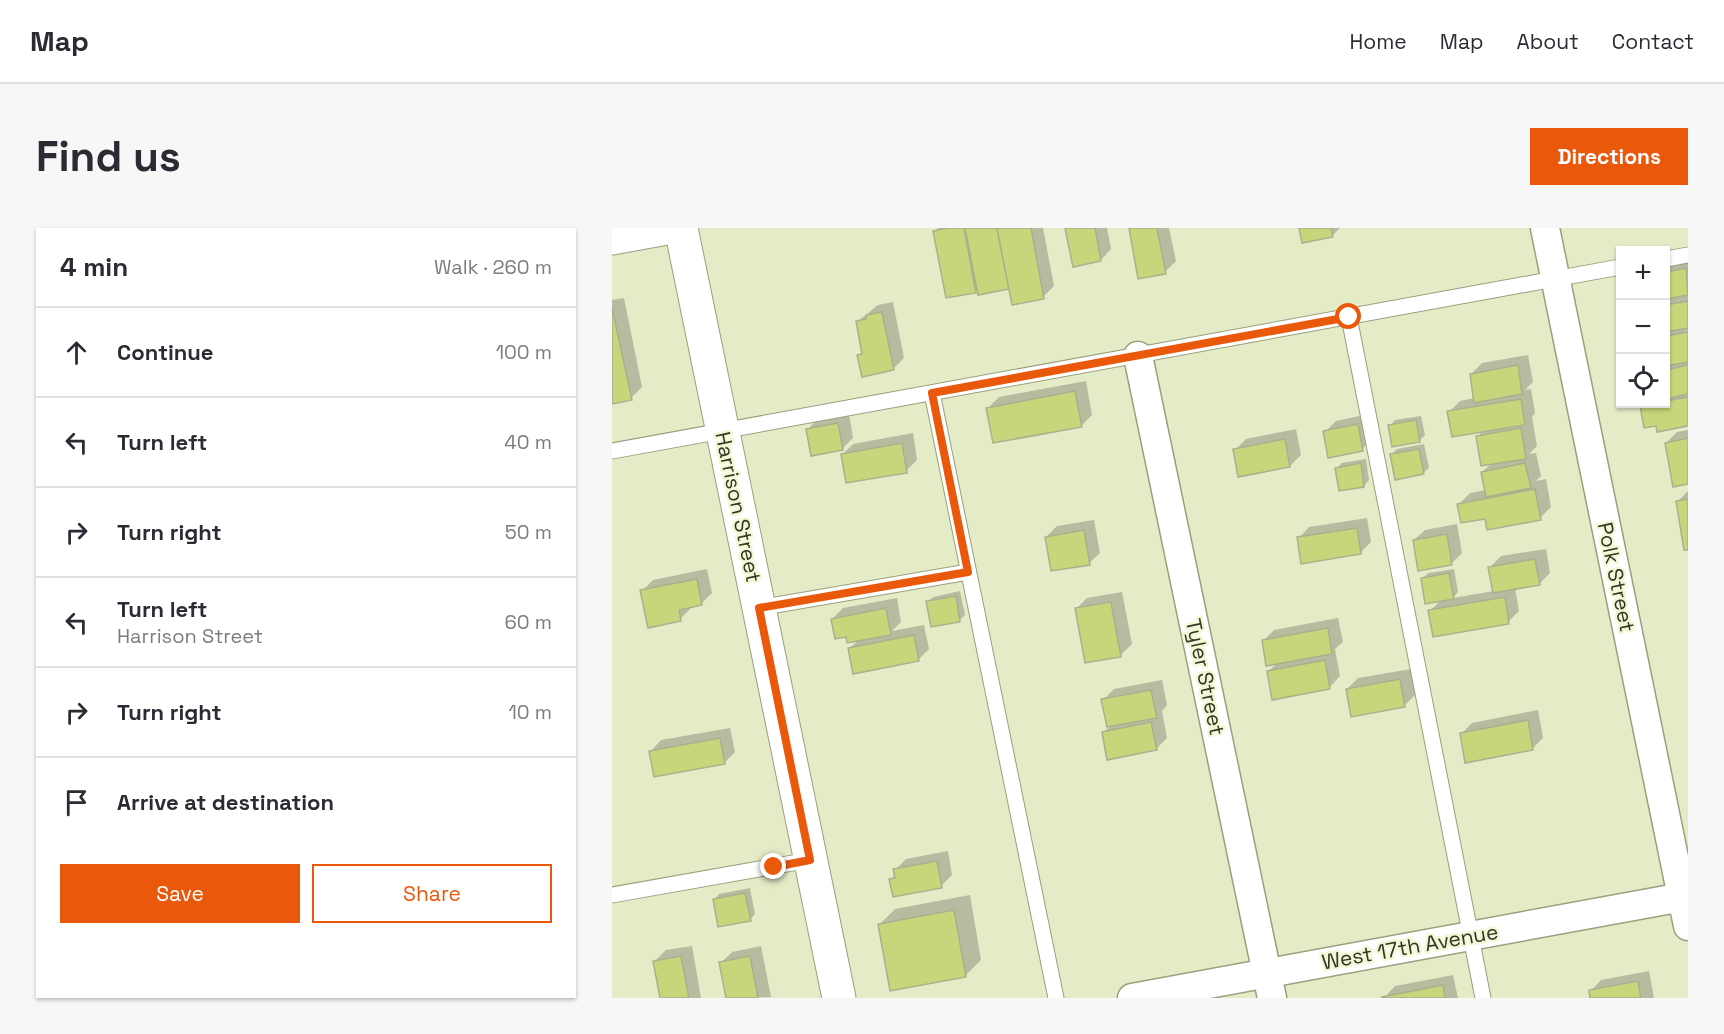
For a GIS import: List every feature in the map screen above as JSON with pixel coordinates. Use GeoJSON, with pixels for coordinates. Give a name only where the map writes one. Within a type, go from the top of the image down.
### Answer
{"type":"FeatureCollection","features":[{"type":"Feature","properties":{"kind":"street"},"geometry":{"type":"LineString","coordinates":[[612,238],[667,228]]}},
{"type":"Feature","properties":{"kind":"street","name":"Harrison Street"},"geometry":{"type":"LineString","coordinates":[[681,228],[839,998]]}},
{"type":"Feature","properties":{"kind":"street","name":"Polk Street"},"geometry":{"type":"LineString","coordinates":[[1545,228],[1685,897],[1688,926]]}},
{"type":"Feature","properties":{"kind":"street","name":"Tyler Street"},"geometry":{"type":"LineString","coordinates":[[1138,356],[1270,986]]}},
{"type":"Feature","properties":{"kind":"street","name":"West 17th Avenue"},"geometry":{"type":"LineString","coordinates":[[1132,998],[1270,986],[1470,936],[1685,897]]}},
{"type":"Feature","properties":{"kind":"lane"},"geometry":{"type":"LineString","coordinates":[[1670,258],[1688,255]]}},
{"type":"Feature","properties":{"kind":"lane"},"geometry":{"type":"LineString","coordinates":[[612,451],[1616,268]]}},
{"type":"Feature","properties":{"kind":"lane"},"geometry":{"type":"LineString","coordinates":[[1349,317],[1483,998]]}},
{"type":"Feature","properties":{"kind":"lane"},"geometry":{"type":"LineString","coordinates":[[932,393],[1056,998]]}},
{"type":"Feature","properties":{"kind":"lane"},"geometry":{"type":"LineString","coordinates":[[759,608],[968,572]]}},
{"type":"Feature","properties":{"kind":"lane"},"geometry":{"type":"LineString","coordinates":[[612,895],[810,860]]}},
{"type":"Feature","properties":{"kind":"building"},"geometry":{"type":"Polygon","coordinates":[[[964,228],[976,293],[946,298],[933,231],[964,228]]]}},
{"type":"Feature","properties":{"kind":"building"},"geometry":{"type":"Polygon","coordinates":[[[965,228],[997,228],[1009,289],[978,295],[965,228]]]}},
{"type":"Feature","properties":{"kind":"building"},"geometry":{"type":"Polygon","coordinates":[[[997,228],[1031,228],[1044,299],[1012,305],[997,228]]]}},
{"type":"Feature","properties":{"kind":"building"},"geometry":{"type":"Polygon","coordinates":[[[1065,228],[1095,228],[1101,261],[1073,267],[1065,228]]]}},
{"type":"Feature","properties":{"kind":"building"},"geometry":{"type":"Polygon","coordinates":[[[1129,228],[1157,228],[1166,274],[1138,279],[1129,228]]]}},
{"type":"Feature","properties":{"kind":"building"},"geometry":{"type":"Polygon","coordinates":[[[1299,228],[1331,228],[1333,237],[1302,243],[1299,228]]]}},
{"type":"Feature","properties":{"kind":"building"},"geometry":{"type":"Polygon","coordinates":[[[1686,268],[1688,295],[1670,298],[1670,271],[1686,268]]]}},
{"type":"Feature","properties":{"kind":"building"},"geometry":{"type":"Polygon","coordinates":[[[1688,301],[1688,328],[1670,331],[1670,304],[1688,301]]]}},
{"type":"Feature","properties":{"kind":"building"},"geometry":{"type":"Polygon","coordinates":[[[612,308],[632,400],[612,404],[612,308]]]}},
{"type":"Feature","properties":{"kind":"building"},"geometry":{"type":"Polygon","coordinates":[[[882,312],[894,370],[862,377],[857,355],[862,354],[856,321],[866,319],[866,315],[882,312]]]}},
{"type":"Feature","properties":{"kind":"building"},"geometry":{"type":"Polygon","coordinates":[[[1688,332],[1688,362],[1670,365],[1670,335],[1688,332]]]}},
{"type":"Feature","properties":{"kind":"building"},"geometry":{"type":"Polygon","coordinates":[[[1518,365],[1522,394],[1474,403],[1470,374],[1518,365]]]}},
{"type":"Feature","properties":{"kind":"building"},"geometry":{"type":"Polygon","coordinates":[[[1688,365],[1688,394],[1670,398],[1670,369],[1688,365]]]}},
{"type":"Feature","properties":{"kind":"building"},"geometry":{"type":"Polygon","coordinates":[[[1075,391],[1082,427],[993,443],[986,408],[1075,391]]]}},
{"type":"Feature","properties":{"kind":"building"},"geometry":{"type":"Polygon","coordinates":[[[1688,397],[1688,426],[1657,432],[1656,426],[1644,428],[1640,408],[1670,408],[1670,400],[1688,397]]]}},
{"type":"Feature","properties":{"kind":"building"},"geometry":{"type":"Polygon","coordinates":[[[1521,399],[1525,425],[1452,437],[1447,411],[1521,399]]]}},
{"type":"Feature","properties":{"kind":"building"},"geometry":{"type":"Polygon","coordinates":[[[1416,420],[1420,442],[1392,447],[1388,425],[1416,420]]]}},
{"type":"Feature","properties":{"kind":"building"},"geometry":{"type":"Polygon","coordinates":[[[838,423],[843,450],[811,456],[806,429],[838,423]]]}},
{"type":"Feature","properties":{"kind":"building"},"geometry":{"type":"Polygon","coordinates":[[[1358,424],[1363,451],[1328,458],[1323,431],[1358,424]]]}},
{"type":"Feature","properties":{"kind":"building"},"geometry":{"type":"Polygon","coordinates":[[[1521,428],[1526,459],[1481,466],[1476,436],[1521,428]]]}},
{"type":"Feature","properties":{"kind":"building"},"geometry":{"type":"Polygon","coordinates":[[[1688,438],[1688,484],[1673,487],[1665,443],[1688,438]]]}},
{"type":"Feature","properties":{"kind":"building"},"geometry":{"type":"Polygon","coordinates":[[[1285,439],[1290,467],[1238,477],[1233,449],[1285,439]]]}},
{"type":"Feature","properties":{"kind":"building"},"geometry":{"type":"Polygon","coordinates":[[[902,443],[907,473],[846,483],[841,454],[902,443]]]}},
{"type":"Feature","properties":{"kind":"building"},"geometry":{"type":"Polygon","coordinates":[[[1419,449],[1424,474],[1395,480],[1390,454],[1419,449]]]}},
{"type":"Feature","properties":{"kind":"building"},"geometry":{"type":"Polygon","coordinates":[[[1361,463],[1364,487],[1339,491],[1335,468],[1361,463]]]}},
{"type":"Feature","properties":{"kind":"building"},"geometry":{"type":"Polygon","coordinates":[[[1525,463],[1531,488],[1486,497],[1481,472],[1525,463]]]}},
{"type":"Feature","properties":{"kind":"building"},"geometry":{"type":"Polygon","coordinates":[[[1535,489],[1541,520],[1487,530],[1485,519],[1461,523],[1457,504],[1535,489]]]}},
{"type":"Feature","properties":{"kind":"building"},"geometry":{"type":"Polygon","coordinates":[[[1688,499],[1688,550],[1684,550],[1676,501],[1688,499]]]}},
{"type":"Feature","properties":{"kind":"building"},"geometry":{"type":"Polygon","coordinates":[[[1357,528],[1361,554],[1301,564],[1297,537],[1357,528]]]}},
{"type":"Feature","properties":{"kind":"building"},"geometry":{"type":"Polygon","coordinates":[[[1084,530],[1090,565],[1051,571],[1045,537],[1084,530]]]}},
{"type":"Feature","properties":{"kind":"building"},"geometry":{"type":"Polygon","coordinates":[[[1447,534],[1452,565],[1418,571],[1413,540],[1447,534]]]}},
{"type":"Feature","properties":{"kind":"building"},"geometry":{"type":"Polygon","coordinates":[[[1535,559],[1540,585],[1493,593],[1488,567],[1535,559]]]}},
{"type":"Feature","properties":{"kind":"building"},"geometry":{"type":"Polygon","coordinates":[[[1449,573],[1454,599],[1425,604],[1421,578],[1449,573]]]}},
{"type":"Feature","properties":{"kind":"building"},"geometry":{"type":"Polygon","coordinates":[[[697,579],[702,605],[679,610],[681,621],[648,628],[640,590],[697,579]]]}},
{"type":"Feature","properties":{"kind":"building"},"geometry":{"type":"Polygon","coordinates":[[[956,596],[960,622],[931,627],[926,601],[956,596]]]}},
{"type":"Feature","properties":{"kind":"building"},"geometry":{"type":"Polygon","coordinates":[[[1505,597],[1509,624],[1433,637],[1428,610],[1505,597]]]}},
{"type":"Feature","properties":{"kind":"building"},"geometry":{"type":"Polygon","coordinates":[[[1111,602],[1121,657],[1085,663],[1075,608],[1111,602]]]}},
{"type":"Feature","properties":{"kind":"building"},"geometry":{"type":"Polygon","coordinates":[[[886,608],[891,635],[847,643],[846,637],[835,639],[831,619],[886,608]]]}},
{"type":"Feature","properties":{"kind":"building"},"geometry":{"type":"Polygon","coordinates":[[[1328,628],[1332,654],[1266,666],[1262,640],[1328,628]]]}},
{"type":"Feature","properties":{"kind":"building"},"geometry":{"type":"Polygon","coordinates":[[[914,635],[919,661],[853,674],[848,648],[914,635]]]}},
{"type":"Feature","properties":{"kind":"building"},"geometry":{"type":"Polygon","coordinates":[[[1325,660],[1330,689],[1272,700],[1267,671],[1325,660]]]}},
{"type":"Feature","properties":{"kind":"building"},"geometry":{"type":"Polygon","coordinates":[[[1400,679],[1405,707],[1351,717],[1346,689],[1400,679]]]}},
{"type":"Feature","properties":{"kind":"building"},"geometry":{"type":"Polygon","coordinates":[[[1151,690],[1157,718],[1107,727],[1101,699],[1151,690]]]}},
{"type":"Feature","properties":{"kind":"building"},"geometry":{"type":"Polygon","coordinates":[[[1528,720],[1533,750],[1465,763],[1460,733],[1528,720]]]}},
{"type":"Feature","properties":{"kind":"building"},"geometry":{"type":"Polygon","coordinates":[[[1151,722],[1157,750],[1107,760],[1102,732],[1151,722]]]}},
{"type":"Feature","properties":{"kind":"building"},"geometry":{"type":"Polygon","coordinates":[[[720,738],[725,764],[654,777],[649,751],[720,738]]]}},
{"type":"Feature","properties":{"kind":"building"},"geometry":{"type":"Polygon","coordinates":[[[937,861],[942,888],[893,897],[889,879],[895,878],[893,869],[937,861]]]}},
{"type":"Feature","properties":{"kind":"building"},"geometry":{"type":"Polygon","coordinates":[[[745,893],[751,921],[718,927],[713,899],[745,893]]]}},
{"type":"Feature","properties":{"kind":"building"},"geometry":{"type":"Polygon","coordinates":[[[954,910],[966,977],[890,991],[878,924],[954,910]]]}},
{"type":"Feature","properties":{"kind":"building"},"geometry":{"type":"Polygon","coordinates":[[[681,956],[689,998],[660,998],[653,961],[681,956]]]}},
{"type":"Feature","properties":{"kind":"building"},"geometry":{"type":"Polygon","coordinates":[[[750,956],[758,998],[726,998],[719,962],[750,956]]]}},
{"type":"Feature","properties":{"kind":"building"},"geometry":{"type":"Polygon","coordinates":[[[1638,981],[1641,998],[1590,998],[1589,990],[1638,981]]]}},
{"type":"Feature","properties":{"kind":"building"},"geometry":{"type":"Polygon","coordinates":[[[1443,985],[1445,998],[1382,997],[1443,985]]]}},
{"type":"Feature","properties":{"kind":"route"},"geometry":{"type":"LineString","coordinates":[[774,867],[810,860],[759,608],[968,572],[932,393],[1349,317]]}}]}
